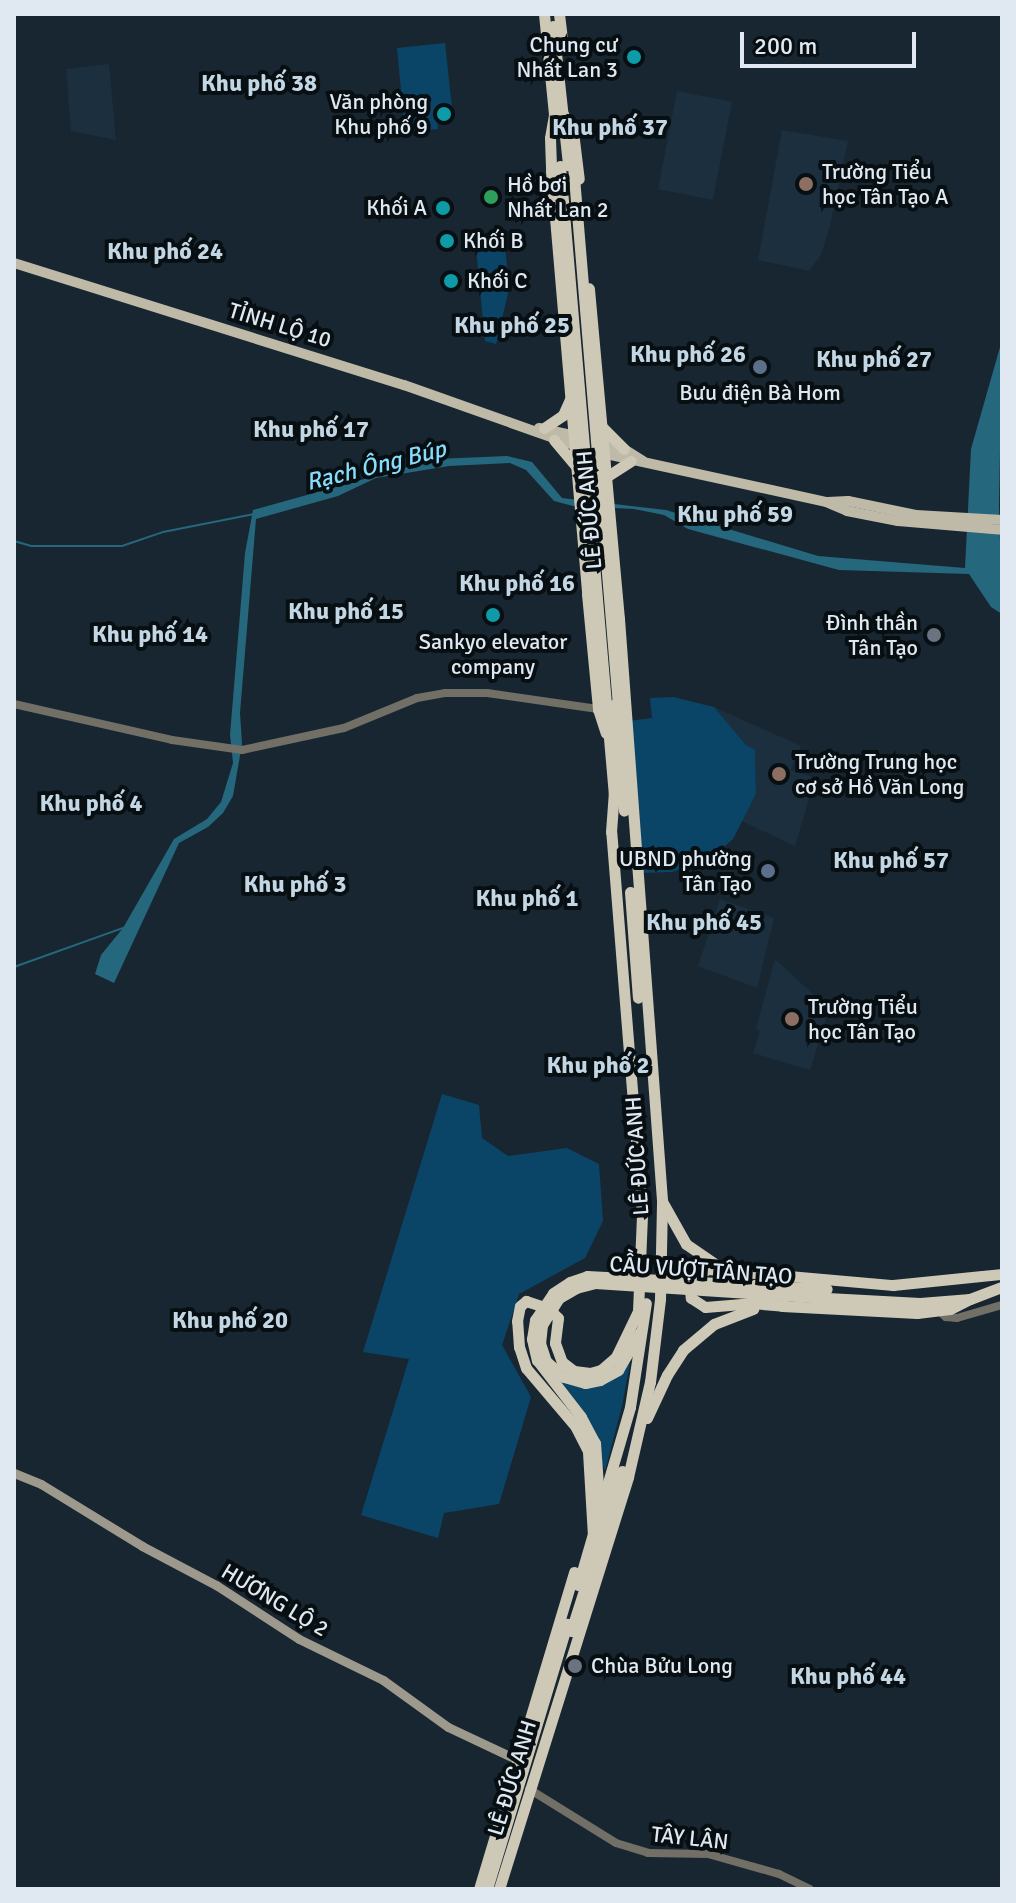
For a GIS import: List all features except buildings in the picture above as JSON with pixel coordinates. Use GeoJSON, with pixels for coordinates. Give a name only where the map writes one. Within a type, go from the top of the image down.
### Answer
{"type":"FeatureCollection","features":[{"type":"Feature","properties":{"kind":"highway","name":"LÊ ĐỨC ANH"},"geometry":{"type":"LineString","coordinates":[[544,14],[559,115],[578,156],[612,538],[609,738],[614,791],[613,861],[645,1214],[645,1318],[633,1394],[599,1512],[586,1572]]}},
{"type":"Feature","properties":{"kind":"highway"},"geometry":{"type":"LineString","coordinates":[[551,14],[561,98]]}},
{"type":"Feature","properties":{"kind":"highway"},"geometry":{"type":"LineString","coordinates":[[559,14],[565,72],[559,115],[611,711]]}},
{"type":"Feature","properties":{"kind":"highway","name":"LÊ ĐỨC ANH"},"geometry":{"type":"LineString","coordinates":[[496,1889],[523,1811],[629,1456],[652,1337],[657,1241],[621,772],[583,537],[551,159],[559,115]]}},
{"type":"Feature","properties":{"kind":"highway"},"geometry":{"type":"LineString","coordinates":[[566,339],[582,343],[593,337]]}},
{"type":"Feature","properties":{"kind":"highway"},"geometry":{"type":"LineString","coordinates":[[539,428],[563,415],[571,395],[583,399],[599,391]]}},
{"type":"Feature","properties":{"kind":"highway"},"geometry":{"type":"LineString","coordinates":[[602,427],[624,449]]}},
{"type":"Feature","properties":{"kind":"highway"},"geometry":{"type":"LineString","coordinates":[[554,440],[578,473],[606,480],[637,461]]}},
{"type":"Feature","properties":{"kind":"highway"},"geometry":{"type":"LineString","coordinates":[[583,537],[594,534],[612,538]]}},
{"type":"Feature","properties":{"kind":"highway","name":"LÊ ĐỨC ANH"},"geometry":{"type":"LineString","coordinates":[[611,711],[631,802],[662,1200],[658,1326],[638,1434]]}},
{"type":"Feature","properties":{"kind":"highway"},"geometry":{"type":"LineString","coordinates":[[621,772],[631,802]]}},
{"type":"Feature","properties":{"kind":"highway"},"geometry":{"type":"LineString","coordinates":[[662,1200],[686,1244],[725,1270]]}},
{"type":"Feature","properties":{"kind":"highway","name":"LÊ ĐỨC ANH"},"geometry":{"type":"LineString","coordinates":[[479,1889],[579,1559],[592,1540],[588,1451],[576,1427],[535,1381],[524,1363],[517,1333],[520,1306],[526,1301],[536,1301],[555,1314],[557,1353],[570,1368],[596,1372],[616,1357],[638,1311],[645,1214]]}},
{"type":"Feature","properties":{"kind":"highway"},"geometry":{"type":"LineString","coordinates":[[1002,1275],[893,1285],[709,1269],[693,1275],[689,1291],[694,1301],[710,1308],[754,1303],[891,1312],[939,1311],[1002,1287]]}},
{"type":"Feature","properties":{"kind":"highway"},"geometry":{"type":"LineString","coordinates":[[827,1294],[934,1291],[1002,1275]]}},
{"type":"Feature","properties":{"kind":"highway"},"geometry":{"type":"LineString","coordinates":[[599,1512],[595,1443],[581,1417],[537,1360],[532,1339],[553,1293],[570,1282],[587,1276],[827,1294],[903,1303],[970,1299]]}},
{"type":"Feature","properties":{"kind":"highway"},"geometry":{"type":"LineString","coordinates":[[629,1456],[667,1375],[692,1341],[733,1315],[786,1306]]}},
{"type":"Feature","properties":{"kind":"highway"},"geometry":{"type":"LineString","coordinates":[[538,1322],[542,1349],[550,1365],[569,1379],[590,1382],[607,1377],[623,1365],[645,1318]]}},
{"type":"Feature","properties":{"kind":"highway"},"geometry":{"type":"LineString","coordinates":[[590,1382],[608,1370],[616,1357]]}},
{"type":"Feature","properties":{"kind":"highway","name":"LÊ ĐỨC ANH"},"geometry":{"type":"LineString","coordinates":[[569,1627],[629,1456]]}},
{"type":"Feature","properties":{"kind":"highway"},"geometry":{"type":"LineString","coordinates":[[487,1889],[569,1627]]}},
{"type":"Feature","properties":{"kind":"highway"},"geometry":{"type":"LineString","coordinates":[[496,1889],[569,1627]]}},
{"type":"Feature","properties":{"kind":"highway"},"geometry":{"type":"LineString","coordinates":[[524,1734],[526,1744],[533,1749],[544,1742]]}},
{"type":"Feature","properties":{"kind":"highway"},"geometry":{"type":"LineString","coordinates":[[516,1759],[529,1789]]}},
{"type":"Feature","properties":{"kind":"highway"},"geometry":{"type":"LineString","coordinates":[[504,1803],[516,1800],[523,1811]]}},
{"type":"Feature","properties":{"kind":"main road","name":"TỈNH LỘ 10"},"geometry":{"type":"LineString","coordinates":[[14,263],[637,461],[848,506]]}},
{"type":"Feature","properties":{"kind":"main road","name":"TỈNH LỘ 10"},"geometry":{"type":"LineString","coordinates":[[539,428],[554,440],[575,441]]}},
{"type":"Feature","properties":{"kind":"main road","name":"TỈNH LỘ 10"},"geometry":{"type":"LineString","coordinates":[[604,449],[624,449],[637,461]]}},
{"type":"Feature","properties":{"kind":"main road"},"geometry":{"type":"LineString","coordinates":[[848,506],[916,515],[1002,520]]}},
{"type":"Feature","properties":{"kind":"main road"},"geometry":{"type":"LineString","coordinates":[[848,506],[924,526],[1002,530]]}},
{"type":"Feature","properties":{"kind":"main road","name":"HƯƠNG LỘ 2"},"geometry":{"type":"LineString","coordinates":[[14,1473],[41,1484],[142,1546],[216,1585],[299,1639],[383,1680],[448,1727],[516,1759]]}},
{"type":"Feature","properties":{"kind":"street"},"geometry":{"type":"LineString","coordinates":[[14,704],[145,735],[242,750],[344,728],[417,698],[445,693],[494,694],[611,711]]}},
{"type":"Feature","properties":{"kind":"street"},"geometry":{"type":"LineString","coordinates":[[939,1311],[946,1317],[957,1318],[1002,1305]]}},
{"type":"Feature","properties":{"kind":"street","name":"TÂY LÂN"},"geometry":{"type":"LineString","coordinates":[[529,1789],[616,1843],[648,1853],[708,1854],[734,1860],[810,1889]]}},
{"type":"Feature","properties":{"kind":"shaded area"},"geometry":{"type":"Polygon","coordinates":[[[445,43],[452,108],[436,110],[438,129],[405,132],[397,48],[445,43]]]}},
{"type":"Feature","properties":{"kind":"shaded area"},"geometry":{"type":"Polygon","coordinates":[[[109,64],[116,140],[71,131],[66,69],[109,64]]]}},
{"type":"Feature","properties":{"kind":"shaded area"},"geometry":{"type":"Polygon","coordinates":[[[677,91],[732,102],[713,200],[658,189],[677,91]]]}},
{"type":"Feature","properties":{"kind":"shaded area","name":"Trường Tiểu học Tân Tạo A"},"geometry":{"type":"Polygon","coordinates":[[[782,130],[848,141],[830,226],[821,255],[809,271],[758,260],[782,130]]]}},
{"type":"Feature","properties":{"kind":"shaded area"},"geometry":{"type":"Polygon","coordinates":[[[505,245],[509,289],[496,344],[485,341],[476,248],[505,245]]]}},
{"type":"Feature","properties":{"kind":"shaded area","name":"Rạch Ông Búp"},"geometry":{"type":"Polygon","coordinates":[[[1002,340],[999,506],[1002,614],[991,607],[969,574],[839,570],[688,529],[664,515],[634,509],[573,506],[554,501],[526,470],[510,463],[449,466],[376,478],[338,496],[256,519],[240,713],[242,744],[233,796],[223,813],[208,827],[179,843],[114,983],[95,974],[101,955],[123,928],[174,839],[207,819],[221,802],[233,763],[230,735],[245,553],[253,510],[436,459],[507,456],[532,462],[562,498],[666,510],[818,556],[965,568],[971,449],[1002,340]]]}},
{"type":"Feature","properties":{"kind":"shaded area"},"geometry":{"type":"Polygon","coordinates":[[[673,697],[714,707],[746,745],[755,750],[756,794],[733,839],[711,858],[672,872],[640,873],[629,721],[652,718],[650,698],[673,697]]]}},
{"type":"Feature","properties":{"kind":"shaded area","name":"Trường Trung học cơ sở Hồ Văn Long"},"geometry":{"type":"Polygon","coordinates":[[[714,707],[801,746],[791,770],[815,778],[795,846],[742,821],[756,794],[755,750],[746,745],[714,707]]]}},
{"type":"Feature","properties":{"kind":"shaded area"},"geometry":{"type":"Polygon","coordinates":[[[720,899],[774,918],[757,988],[698,966],[720,899]]]}},
{"type":"Feature","properties":{"kind":"shaded area","name":"Trường Tiểu học Tân Tạo"},"geometry":{"type":"Polygon","coordinates":[[[775,959],[829,1009],[810,1070],[753,1053],[760,1031],[756,1029],[775,959]]]}},
{"type":"Feature","properties":{"kind":"shaded area"},"geometry":{"type":"Polygon","coordinates":[[[442,1094],[479,1105],[482,1138],[508,1156],[567,1148],[599,1164],[603,1221],[585,1258],[519,1294],[502,1345],[531,1397],[499,1504],[444,1513],[438,1538],[361,1515],[409,1359],[363,1352],[442,1094]]]}},
{"type":"Feature","properties":{"kind":"shaded area"},"geometry":{"type":"Polygon","coordinates":[[[630,1363],[605,1471],[584,1414],[552,1374],[623,1371],[630,1363]]]}},
{"type":"Feature","properties":{"kind":"waterway"},"geometry":{"type":"LineString","coordinates":[[14,541],[31,546],[122,546],[163,532],[254,514]]}},
{"type":"Feature","properties":{"kind":"waterway"},"geometry":{"type":"LineString","coordinates":[[14,967],[123,928]]}},
{"type":"Feature","properties":{"kind":"place","name":"Chung cư Nhất Lan 3"},"geometry":{"type":"Point","coordinates":[634,57]}},
{"type":"Feature","properties":{"kind":"place","name":"Văn phòng Khu phố 9"},"geometry":{"type":"Point","coordinates":[444,114]}},
{"type":"Feature","properties":{"kind":"place","name":"Trường Tiểu học Tân Tạo A"},"geometry":{"type":"Point","coordinates":[806,184]}},
{"type":"Feature","properties":{"kind":"place","name":"Hồ bơi Nhất Lan 2"},"geometry":{"type":"Point","coordinates":[491,197]}},
{"type":"Feature","properties":{"kind":"place","name":"Khối A"},"geometry":{"type":"Point","coordinates":[443,208]}},
{"type":"Feature","properties":{"kind":"place","name":"Khối B"},"geometry":{"type":"Point","coordinates":[447,241]}},
{"type":"Feature","properties":{"kind":"place","name":"Khối C"},"geometry":{"type":"Point","coordinates":[451,281]}},
{"type":"Feature","properties":{"kind":"place","name":"Bưu điện Bà Hom"},"geometry":{"type":"Point","coordinates":[760,367]}},
{"type":"Feature","properties":{"kind":"place","name":"Sankyo elevator company"},"geometry":{"type":"Point","coordinates":[493,615]}},
{"type":"Feature","properties":{"kind":"place","name":"Đình thần Tân Tạo"},"geometry":{"type":"Point","coordinates":[934,635]}},
{"type":"Feature","properties":{"kind":"place","name":"Trường Trung học cơ sở Hồ Văn Long"},"geometry":{"type":"Point","coordinates":[779,774]}},
{"type":"Feature","properties":{"kind":"place","name":"UBND phường Tân Tạo"},"geometry":{"type":"Point","coordinates":[768,871]}},
{"type":"Feature","properties":{"kind":"place","name":"Trường Tiểu học Tân Tạo"},"geometry":{"type":"Point","coordinates":[792,1019]}},
{"type":"Feature","properties":{"kind":"place","name":"Chùa Bửu Long"},"geometry":{"type":"Point","coordinates":[575,1666]}},
{"type":"Feature","properties":{"kind":"district","name":"Khu phố 38"},"geometry":{"type":"Point","coordinates":[259,84]}},
{"type":"Feature","properties":{"kind":"district","name":"Khu phố 37"},"geometry":{"type":"Point","coordinates":[610,128]}},
{"type":"Feature","properties":{"kind":"district","name":"Khu phố 24"},"geometry":{"type":"Point","coordinates":[165,252]}},
{"type":"Feature","properties":{"kind":"district","name":"Khu phố 25"},"geometry":{"type":"Point","coordinates":[512,326]}},
{"type":"Feature","properties":{"kind":"district","name":"Khu phố 26"},"geometry":{"type":"Point","coordinates":[688,355]}},
{"type":"Feature","properties":{"kind":"district","name":"Khu phố 27"},"geometry":{"type":"Point","coordinates":[874,360]}},
{"type":"Feature","properties":{"kind":"district","name":"Khu phố 17"},"geometry":{"type":"Point","coordinates":[311,430]}},
{"type":"Feature","properties":{"kind":"district","name":"Khu phố 59"},"geometry":{"type":"Point","coordinates":[735,515]}},
{"type":"Feature","properties":{"kind":"district","name":"Khu phố 16"},"geometry":{"type":"Point","coordinates":[517,584]}},
{"type":"Feature","properties":{"kind":"district","name":"Khu phố 15"},"geometry":{"type":"Point","coordinates":[346,612]}},
{"type":"Feature","properties":{"kind":"district","name":"Khu phố 14"},"geometry":{"type":"Point","coordinates":[150,635]}},
{"type":"Feature","properties":{"kind":"district","name":"Khu phố 4"},"geometry":{"type":"Point","coordinates":[91,804]}},
{"type":"Feature","properties":{"kind":"district","name":"Khu phố 57"},"geometry":{"type":"Point","coordinates":[891,861]}},
{"type":"Feature","properties":{"kind":"district","name":"Khu phố 3"},"geometry":{"type":"Point","coordinates":[295,885]}},
{"type":"Feature","properties":{"kind":"district","name":"Khu phố 1"},"geometry":{"type":"Point","coordinates":[527,899]}},
{"type":"Feature","properties":{"kind":"district","name":"Khu phố 45"},"geometry":{"type":"Point","coordinates":[704,923]}},
{"type":"Feature","properties":{"kind":"district","name":"Khu phố 2"},"geometry":{"type":"Point","coordinates":[598,1066]}},
{"type":"Feature","properties":{"kind":"district","name":"Khu phố 20"},"geometry":{"type":"Point","coordinates":[230,1321]}},
{"type":"Feature","properties":{"kind":"district","name":"Khu phố 44"},"geometry":{"type":"Point","coordinates":[848,1677]}}]}
